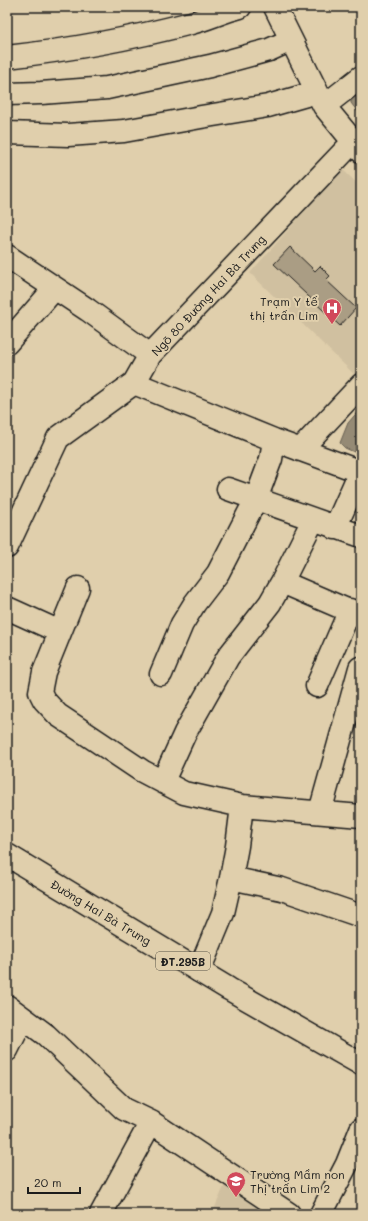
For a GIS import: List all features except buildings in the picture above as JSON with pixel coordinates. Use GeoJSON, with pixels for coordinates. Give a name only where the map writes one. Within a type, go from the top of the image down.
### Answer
{"type":"FeatureCollection","features":[{"type":"Feature","properties":{"kind":"street"},"geometry":{"type":"LineString","coordinates":[[7,57],[59,51],[134,37],[193,23],[240,7]]}},
{"type":"Feature","properties":{"kind":"street"},"geometry":{"type":"LineString","coordinates":[[275,7],[320,99],[357,146]]}},
{"type":"Feature","properties":{"kind":"street"},"geometry":{"type":"LineString","coordinates":[[7,94],[107,88],[210,66],[269,50],[291,40]]}},
{"type":"Feature","properties":{"kind":"street"},"geometry":{"type":"LineString","coordinates":[[7,133],[68,136],[124,131],[268,106],[320,99],[361,77]]}},
{"type":"Feature","properties":{"kind":"street","name":"Ngõ 80 Đường Hai Bà Trưng"},"geometry":{"type":"LineString","coordinates":[[7,547],[58,438],[134,383],[150,355],[357,146]]}},
{"type":"Feature","properties":{"kind":"street"},"geometry":{"type":"LineString","coordinates":[[7,256],[150,355]]}},
{"type":"Feature","properties":{"kind":"street"},"geometry":{"type":"LineString","coordinates":[[7,344],[55,288]]}},
{"type":"Feature","properties":{"kind":"street"},"geometry":{"type":"LineString","coordinates":[[134,383],[274,440],[360,472],[335,528]]}},
{"type":"Feature","properties":{"kind":"street"},"geometry":{"type":"LineString","coordinates":[[300,450],[361,385]]}},
{"type":"Feature","properties":{"kind":"street"},"geometry":{"type":"LineString","coordinates":[[161,674],[182,624],[195,603],[218,573],[256,499],[271,459],[274,440]]}},
{"type":"Feature","properties":{"kind":"street"},"geometry":{"type":"LineString","coordinates":[[228,489],[361,536]]}},
{"type":"Feature","properties":{"kind":"street"},"geometry":{"type":"LineString","coordinates":[[162,781],[185,733],[228,657],[270,603],[313,520]]}},
{"type":"Feature","properties":{"kind":"street"},"geometry":{"type":"LineString","coordinates":[[282,582],[355,613],[317,686]]}},
{"type":"Feature","properties":{"kind":"street"},"geometry":{"type":"LineString","coordinates":[[78,588],[44,672],[40,692],[44,700],[58,715],[142,771],[184,793],[242,806],[361,816]]}},
{"type":"Feature","properties":{"kind":"street"},"geometry":{"type":"LineString","coordinates":[[7,608],[60,632]]}},
{"type":"Feature","properties":{"kind":"street"},"geometry":{"type":"LineString","coordinates":[[320,812],[360,668]]}},
{"type":"Feature","properties":{"kind":"street"},"geometry":{"type":"LineString","coordinates":[[199,971],[223,913],[237,846],[242,806]]}},
{"type":"Feature","properties":{"kind":"street","name":"Đường Hai Bà Trưng"},"geometry":{"type":"LineString","coordinates":[[7,855],[229,990],[361,1064]]}},
{"type":"Feature","properties":{"kind":"street"},"geometry":{"type":"LineString","coordinates":[[231,878],[282,889],[361,916]]}},
{"type":"Feature","properties":{"kind":"street"},"geometry":{"type":"LineString","coordinates":[[7,1050],[15,1012],[46,1035],[124,1109],[151,1122],[289,1214]]}},
{"type":"Feature","properties":{"kind":"street"},"geometry":{"type":"LineString","coordinates":[[101,1214],[151,1122]]}},
{"type":"Feature","properties":{"kind":"street"},"geometry":{"type":"LineString","coordinates":[[321,1214],[347,1164],[361,1130]]}},
{"type":"Feature","properties":{"kind":"shaded area"},"geometry":{"type":"Polygon","coordinates":[[[361,90],[361,116],[351,103],[351,97],[361,90]]]}},
{"type":"Feature","properties":{"kind":"shaded area","name":"Trạm Y tế thị trấn Lim"},"geometry":{"type":"Polygon","coordinates":[[[342,169],[361,187],[361,377],[359,379],[250,273],[342,169]]]}},
{"type":"Feature","properties":{"kind":"shaded area"},"geometry":{"type":"Polygon","coordinates":[[[361,408],[361,455],[345,448],[340,443],[348,423],[361,408]]]}},
{"type":"Feature","properties":{"kind":"shaded area","name":"Trường Mầm non Thị trấn Lim 2"},"geometry":{"type":"Polygon","coordinates":[[[226,1182],[278,1214],[212,1214],[226,1182]]]}},
{"type":"Feature","properties":{"kind":"place","name":"Trạm Y tế thị trấn Lim"},"geometry":{"type":"Point","coordinates":[332,325]}},
{"type":"Feature","properties":{"kind":"place","name":"Trường Mầm non Thị trấn Lim 2"},"geometry":{"type":"Point","coordinates":[236,1198]}}]}
